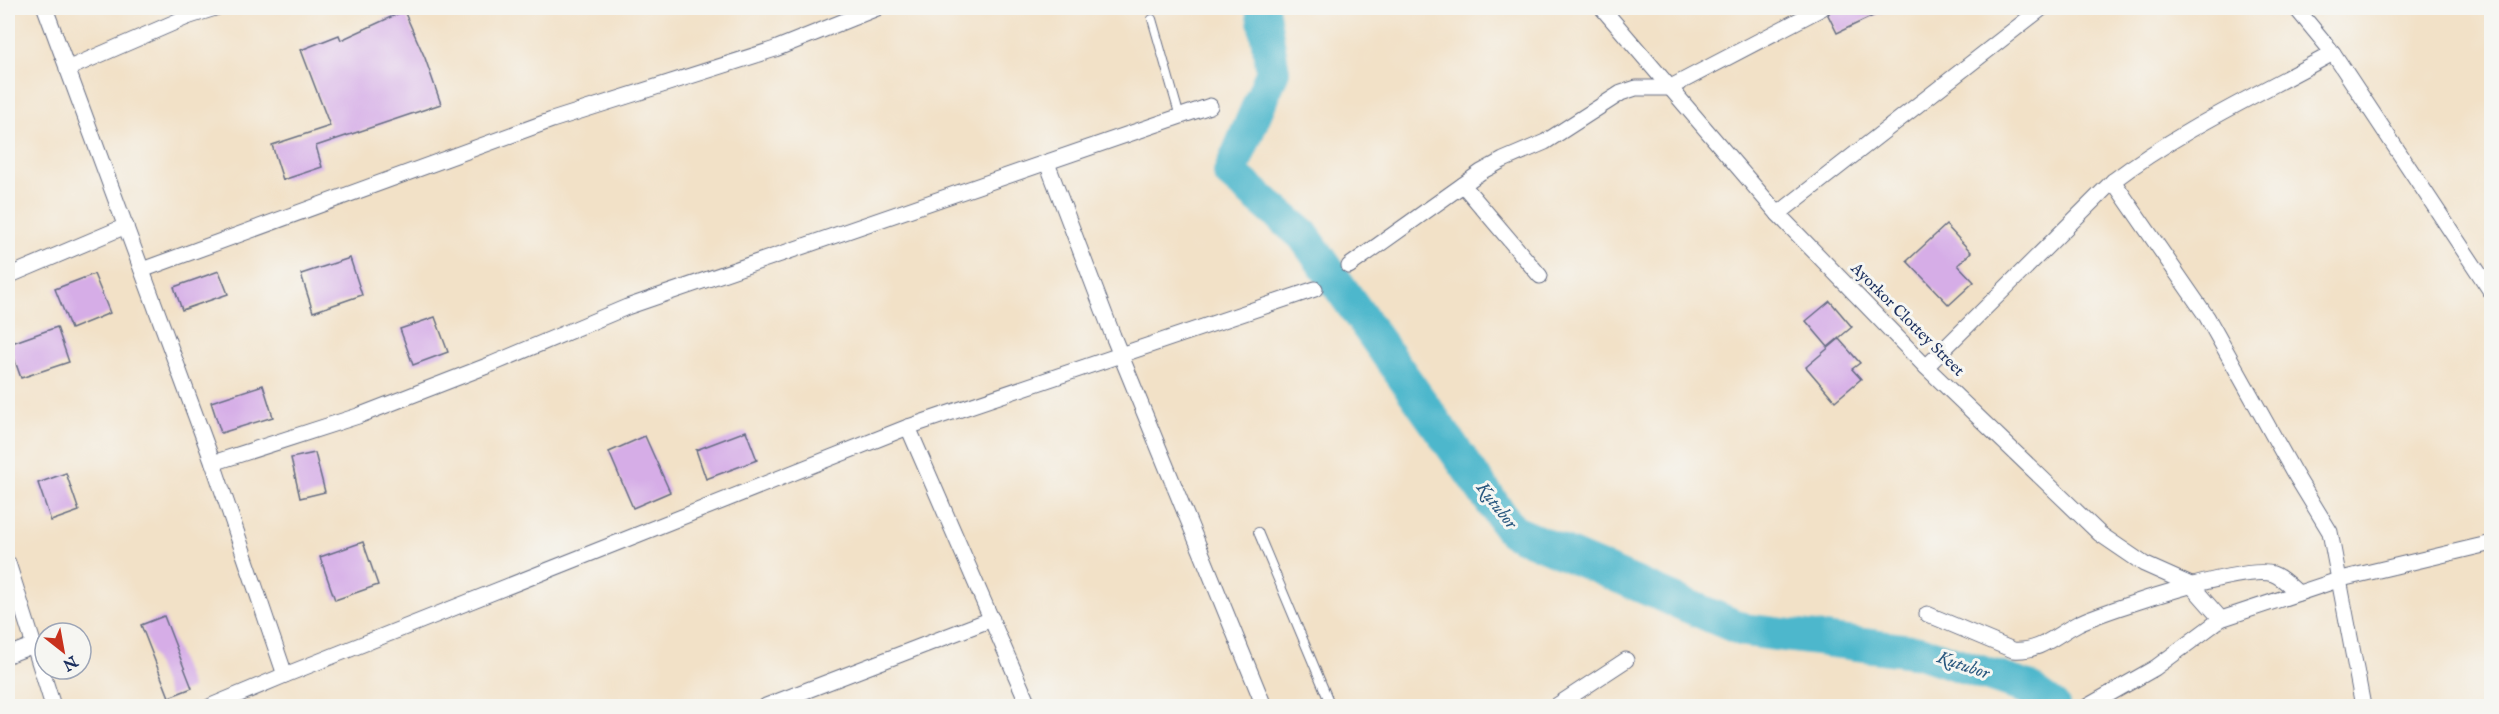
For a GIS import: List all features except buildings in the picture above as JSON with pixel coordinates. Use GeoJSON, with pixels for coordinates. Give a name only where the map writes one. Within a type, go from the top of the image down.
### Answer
{"type":"FeatureCollection","features":[{"type":"Feature","properties":{"kind":"street"},"geometry":{"type":"LineString","coordinates":[[45,8],[213,463],[285,675]]}},
{"type":"Feature","properties":{"kind":"street"},"geometry":{"type":"LineString","coordinates":[[67,69],[186,12],[215,8]]}},
{"type":"Feature","properties":{"kind":"street"},"geometry":{"type":"LineString","coordinates":[[142,270],[552,120],[776,49],[877,8]]}},
{"type":"Feature","properties":{"kind":"street","name":"Ayorkor Clottey Street"},"geometry":{"type":"LineString","coordinates":[[1602,8],[1778,214],[1926,367],[2100,534],[2144,564],[2192,585],[2221,619]]}},
{"type":"Feature","properties":{"kind":"street"},"geometry":{"type":"LineString","coordinates":[[1349,266],[1503,160],[1545,142],[1621,93],[1636,88],[1669,88],[1822,8]]}},
{"type":"Feature","properties":{"kind":"street"},"geometry":{"type":"LineString","coordinates":[[1778,214],[2042,8]]}},
{"type":"Feature","properties":{"kind":"street"},"geometry":{"type":"LineString","coordinates":[[2296,8],[2332,53],[2492,293]]}},
{"type":"Feature","properties":{"kind":"street"},"geometry":{"type":"LineString","coordinates":[[1926,367],[2113,181],[2165,145],[2332,53]]}},
{"type":"Feature","properties":{"kind":"street"},"geometry":{"type":"LineString","coordinates":[[213,463],[358,416],[492,364],[627,307],[1210,106]]}},
{"type":"Feature","properties":{"kind":"street"},"geometry":{"type":"LineString","coordinates":[[1047,163],[1264,706]]}},
{"type":"Feature","properties":{"kind":"street"},"geometry":{"type":"LineString","coordinates":[[2113,181],[2207,317],[2293,471],[2330,532],[2341,579],[2363,706]]}},
{"type":"Feature","properties":{"kind":"street"},"geometry":{"type":"LineString","coordinates":[[1464,185],[1540,276]]}},
{"type":"Feature","properties":{"kind":"street"},"geometry":{"type":"LineString","coordinates":[[8,276],[126,226]]}},
{"type":"Feature","properties":{"kind":"street"},"geometry":{"type":"LineString","coordinates":[[211,706],[236,702],[285,675],[908,427],[1315,289]]}},
{"type":"Feature","properties":{"kind":"street"},"geometry":{"type":"LineString","coordinates":[[908,427],[1029,706]]}},
{"type":"Feature","properties":{"kind":"street"},"geometry":{"type":"LineString","coordinates":[[2091,704],[2155,668],[2221,619],[2341,579],[2492,543]]}},
{"type":"Feature","properties":{"kind":"street"},"geometry":{"type":"LineString","coordinates":[[8,563],[33,642]]}},
{"type":"Feature","properties":{"kind":"street"},"geometry":{"type":"LineString","coordinates":[[1927,614],[2013,650],[2026,651],[2040,646],[2079,623],[2192,585],[2257,572],[2274,574],[2298,593]]}},
{"type":"Feature","properties":{"kind":"street"},"geometry":{"type":"LineString","coordinates":[[766,706],[992,619]]}},
{"type":"Feature","properties":{"kind":"street"},"geometry":{"type":"LineString","coordinates":[[8,655],[33,645]]}},
{"type":"Feature","properties":{"kind":"street"},"geometry":{"type":"LineString","coordinates":[[1556,706],[1626,660]]}},
{"type":"Feature","properties":{"kind":"street"},"geometry":{"type":"LineString","coordinates":[[45,681],[53,706]]}},
{"type":"Feature","properties":{"kind":"lane"},"geometry":{"type":"LineString","coordinates":[[1152,19],[1180,117]]}},
{"type":"Feature","properties":{"kind":"lane"},"geometry":{"type":"LineString","coordinates":[[1258,532],[1330,706]]}},
{"type":"Feature","properties":{"kind":"waterway","name":"Kutubor"},"geometry":{"type":"LineString","coordinates":[[1262,8],[1273,71],[1230,173],[1303,235],[1512,531],[1744,630],[1920,652],[2028,688],[2053,706]]}}]}
